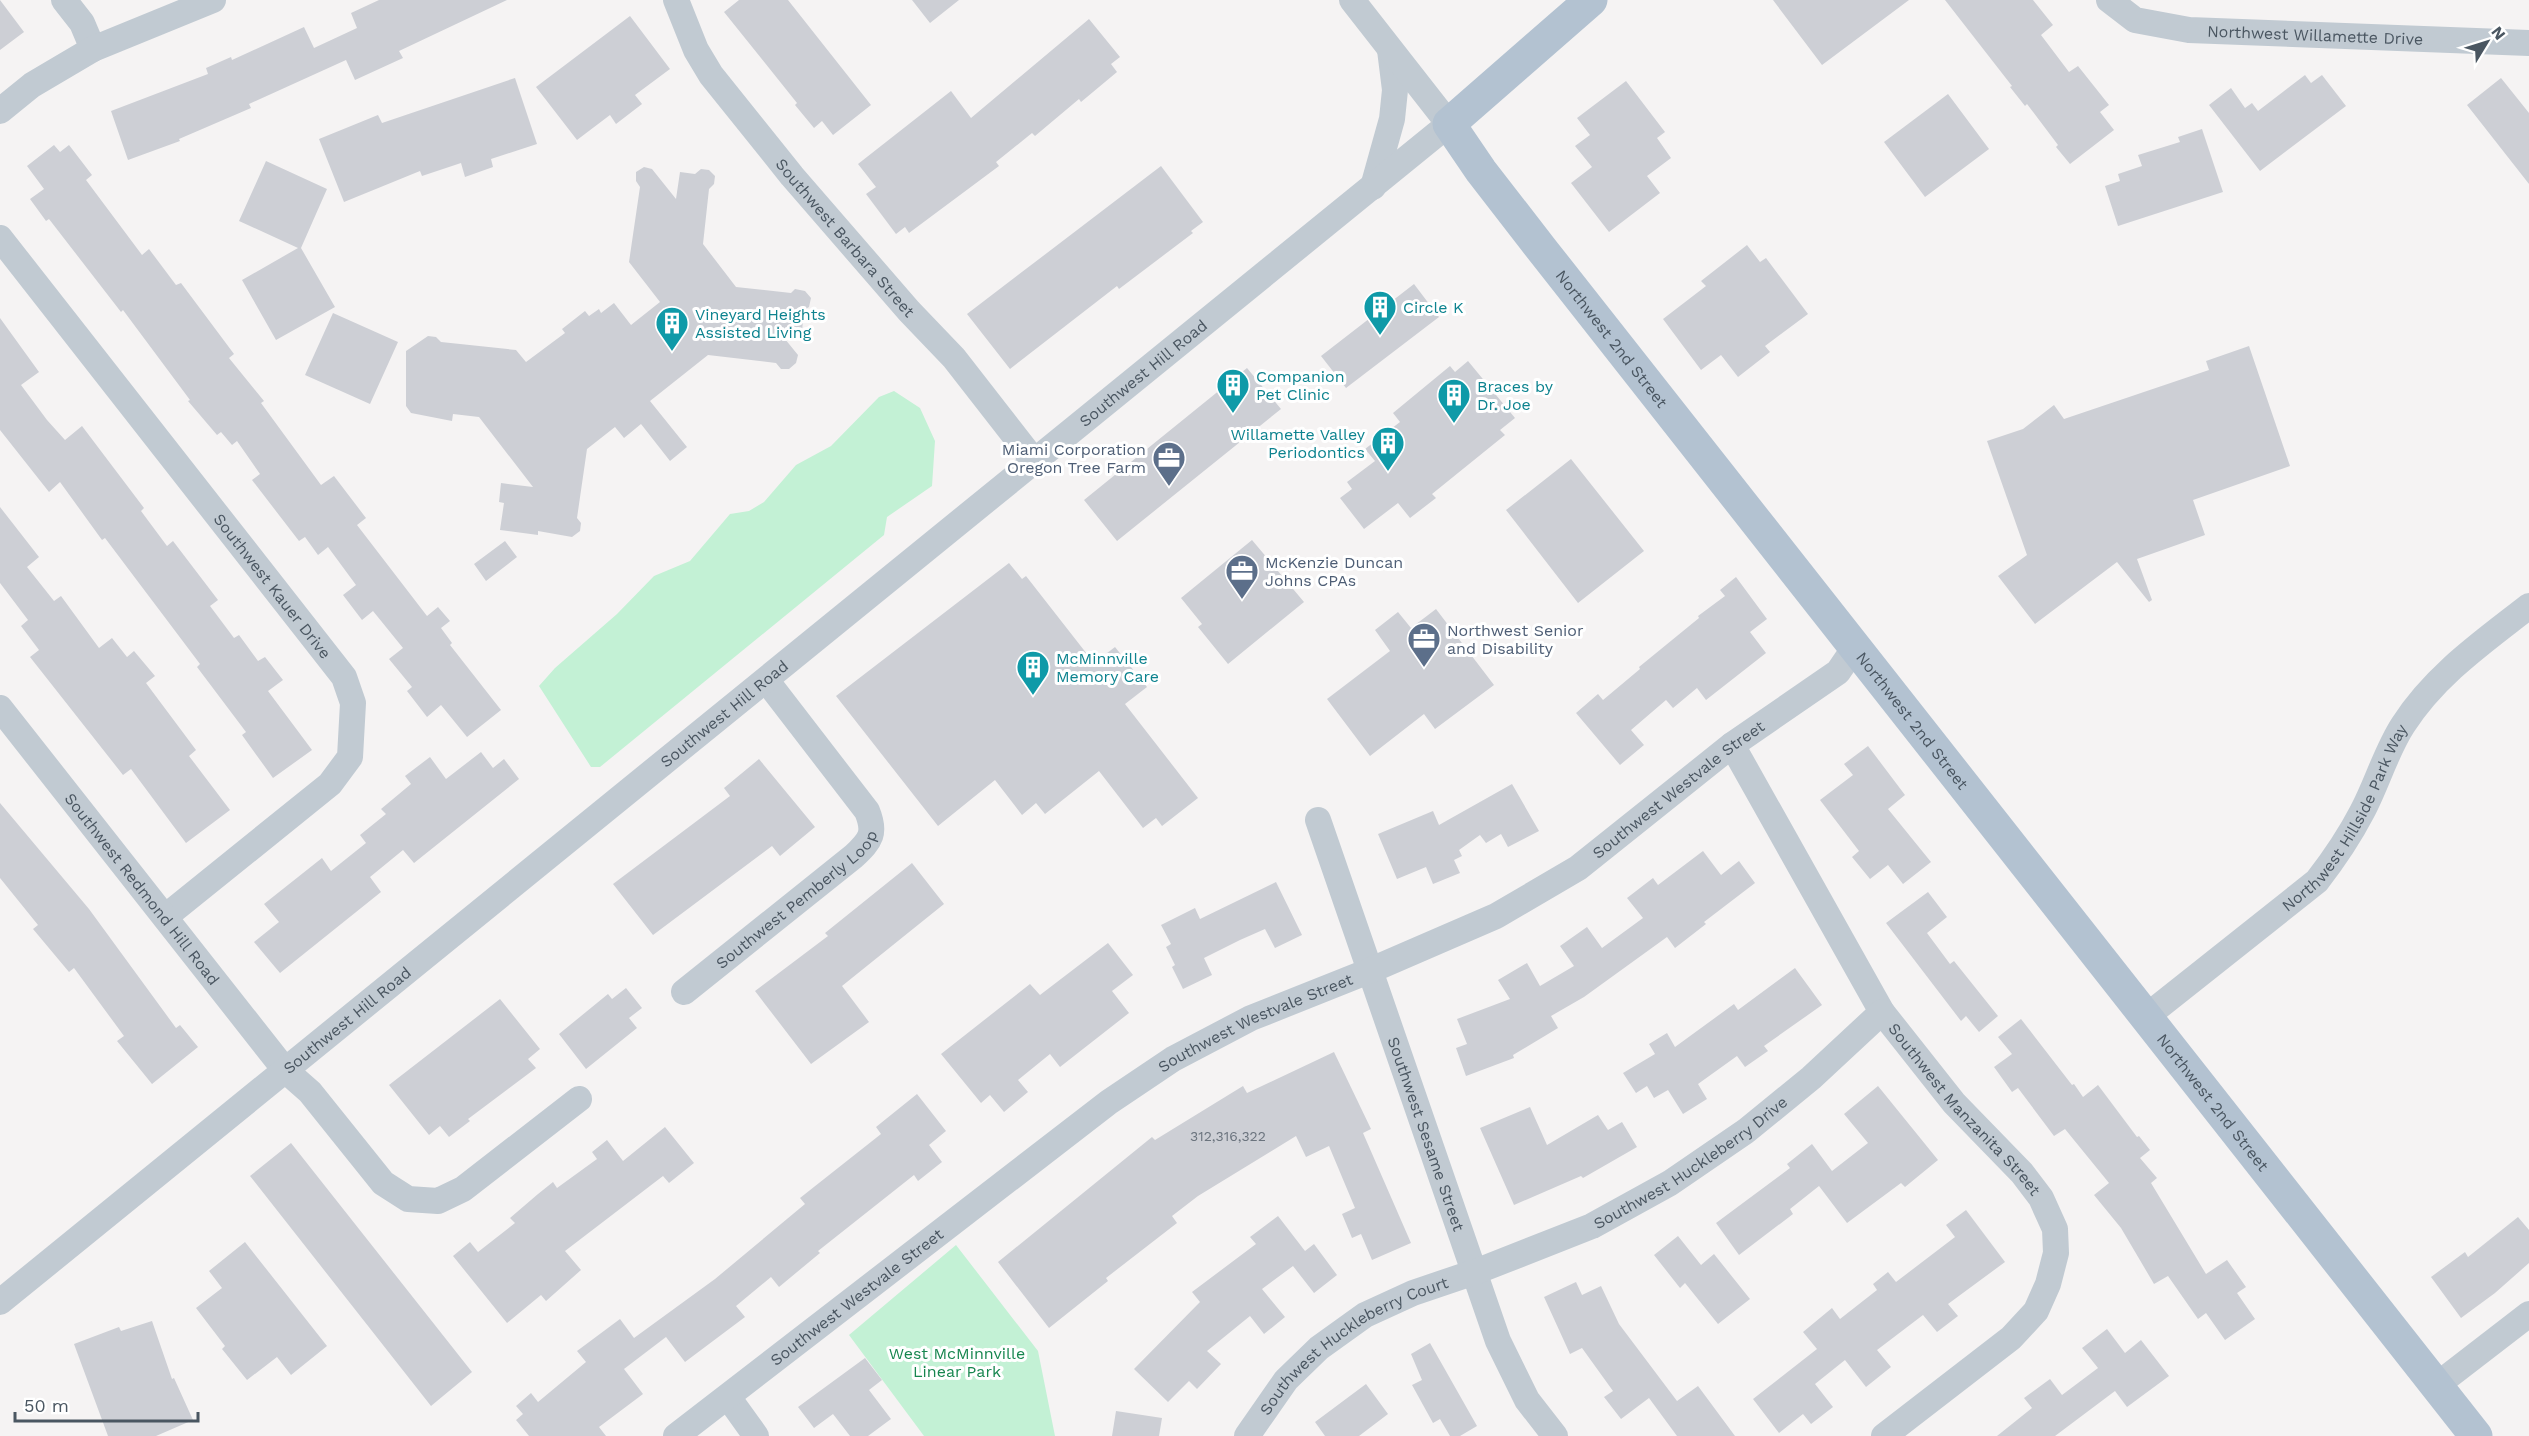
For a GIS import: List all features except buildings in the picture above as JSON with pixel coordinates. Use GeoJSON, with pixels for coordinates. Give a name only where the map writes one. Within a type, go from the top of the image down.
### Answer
{"type":"FeatureCollection","features":[{"type":"Feature","properties":{"kind":"main road"},"geometry":{"type":"LineString","coordinates":[[1449,124],[1591,0]]}},
{"type":"Feature","properties":{"kind":"main road","name":"Northwest 2nd Street"},"geometry":{"type":"LineString","coordinates":[[1449,124],[1481,171],[1522,224],[2476,1436]]}},
{"type":"Feature","properties":{"kind":"street"},"geometry":{"type":"LineString","coordinates":[[64,0],[82,23],[93,49]]}},
{"type":"Feature","properties":{"kind":"street"},"geometry":{"type":"LineString","coordinates":[[0,111],[32,85],[93,49],[213,0]]}},
{"type":"Feature","properties":{"kind":"street","name":"Southwest Barbara Street"},"geometry":{"type":"LineString","coordinates":[[676,0],[696,50],[711,75],[792,176],[909,311],[954,358],[1035,462]]}},
{"type":"Feature","properties":{"kind":"street","name":"Northwest 2nd Street"},"geometry":{"type":"LineString","coordinates":[[1352,0],[1449,124]]}},
{"type":"Feature","properties":{"kind":"street","name":"Northwest Willamette Drive"},"geometry":{"type":"LineString","coordinates":[[2109,0],[2135,20],[2189,30],[2529,43]]}},
{"type":"Feature","properties":{"kind":"street"},"geometry":{"type":"LineString","coordinates":[[1372,187],[1392,119],[1395,90],[1390,49]]}},
{"type":"Feature","properties":{"kind":"street","name":"Southwest Hill Road"},"geometry":{"type":"LineString","coordinates":[[0,1302],[1449,124]]}},
{"type":"Feature","properties":{"kind":"street","name":"Southwest Kauer Drive"},"geometry":{"type":"LineString","coordinates":[[0,238],[344,677],[353,703],[350,757],[330,784],[165,917]]}},
{"type":"Feature","properties":{"kind":"street","name":"Northwest Hillside Park Way"},"geometry":{"type":"LineString","coordinates":[[2147,1016],[2317,881],[2335,858],[2362,812],[2401,727],[2422,697],[2458,661],[2529,606]]}},
{"type":"Feature","properties":{"kind":"street","name":"Southwest Westvale Street"},"geometry":{"type":"LineString","coordinates":[[676,1436],[1109,1102],[1173,1059],[1251,1018],[1369,971],[1496,916],[1578,868],[1732,745],[1838,672],[1855,647]]}},
{"type":"Feature","properties":{"kind":"street","name":"Southwest Pemberly Loop"},"geometry":{"type":"LineString","coordinates":[[684,992],[869,842],[872,825],[867,811],[766,680]]}},
{"type":"Feature","properties":{"kind":"street","name":"Southwest Redmond Hill Road"},"geometry":{"type":"LineString","coordinates":[[0,708],[285,1070]]}},
{"type":"Feature","properties":{"kind":"street","name":"Southwest Manzanita Street"},"geometry":{"type":"LineString","coordinates":[[1732,745],[1882,1012],[1954,1103],[2022,1173],[2041,1198],[2055,1228],[2056,1252],[2048,1284],[2036,1311],[2011,1338],[1884,1436]]}},
{"type":"Feature","properties":{"kind":"street","name":"Southwest Sesame Street"},"geometry":{"type":"LineString","coordinates":[[1318,820],[1498,1341],[1527,1400],[1555,1436]]}},
{"type":"Feature","properties":{"kind":"street","name":"Southwest Huckleberry Drive"},"geometry":{"type":"LineString","coordinates":[[1475,1272],[1592,1226],[1670,1183],[1746,1131],[1811,1078],[1882,1012]]}},
{"type":"Feature","properties":{"kind":"street"},"geometry":{"type":"LineString","coordinates":[[285,1070],[310,1092],[383,1183],[408,1199],[438,1201],[463,1189],[579,1099]]}},
{"type":"Feature","properties":{"kind":"street","name":"Southwest Huckleberry Court"},"geometry":{"type":"LineString","coordinates":[[1247,1436],[1286,1380],[1319,1348],[1365,1315],[1413,1293],[1475,1272]]}},
{"type":"Feature","properties":{"kind":"street"},"geometry":{"type":"LineString","coordinates":[[2438,1386],[2529,1314]]}},
{"type":"Feature","properties":{"kind":"street"},"geometry":{"type":"LineString","coordinates":[[728,1397],[756,1436]]}},
{"type":"Feature","properties":{"kind":"green space"},"geometry":{"type":"Polygon","coordinates":[[[894,391],[920,408],[935,441],[932,486],[887,517],[884,535],[600,767],[591,767],[539,686],[555,668],[617,614],[654,576],[690,561],[730,514],[749,511],[764,502],[796,465],[831,446],[879,397],[894,391]]]}},
{"type":"Feature","properties":{"kind":"green space","name":"West McMinnville Linear Park"},"geometry":{"type":"Polygon","coordinates":[[[956,1245],[1038,1351],[1055,1436],[924,1436],[849,1335],[956,1245]]]}},
{"type":"Feature","properties":{"kind":"place","name":"Circle K"},"geometry":{"type":"Point","coordinates":[1380,336]}},
{"type":"Feature","properties":{"kind":"place","name":"Vineyard Heights Assisted Living"},"geometry":{"type":"Point","coordinates":[672,352]}},
{"type":"Feature","properties":{"kind":"place","name":"Companion Pet Clinic"},"geometry":{"type":"Point","coordinates":[1233,414]}},
{"type":"Feature","properties":{"kind":"place","name":"Braces by Dr. Joe"},"geometry":{"type":"Point","coordinates":[1454,424]}},
{"type":"Feature","properties":{"kind":"place","name":"Willamette Valley Periodontics"},"geometry":{"type":"Point","coordinates":[1388,472]}},
{"type":"Feature","properties":{"kind":"place","name":"Miami Corporation Oregon Tree Farm"},"geometry":{"type":"Point","coordinates":[1169,487]}},
{"type":"Feature","properties":{"kind":"place","name":"McKenzie Duncan Johns CPAs"},"geometry":{"type":"Point","coordinates":[1242,600]}},
{"type":"Feature","properties":{"kind":"place","name":"Northwest Senior and Disability"},"geometry":{"type":"Point","coordinates":[1424,668]}},
{"type":"Feature","properties":{"kind":"place","name":"McMinnville Memory Care"},"geometry":{"type":"Point","coordinates":[1033,696]}}]}
